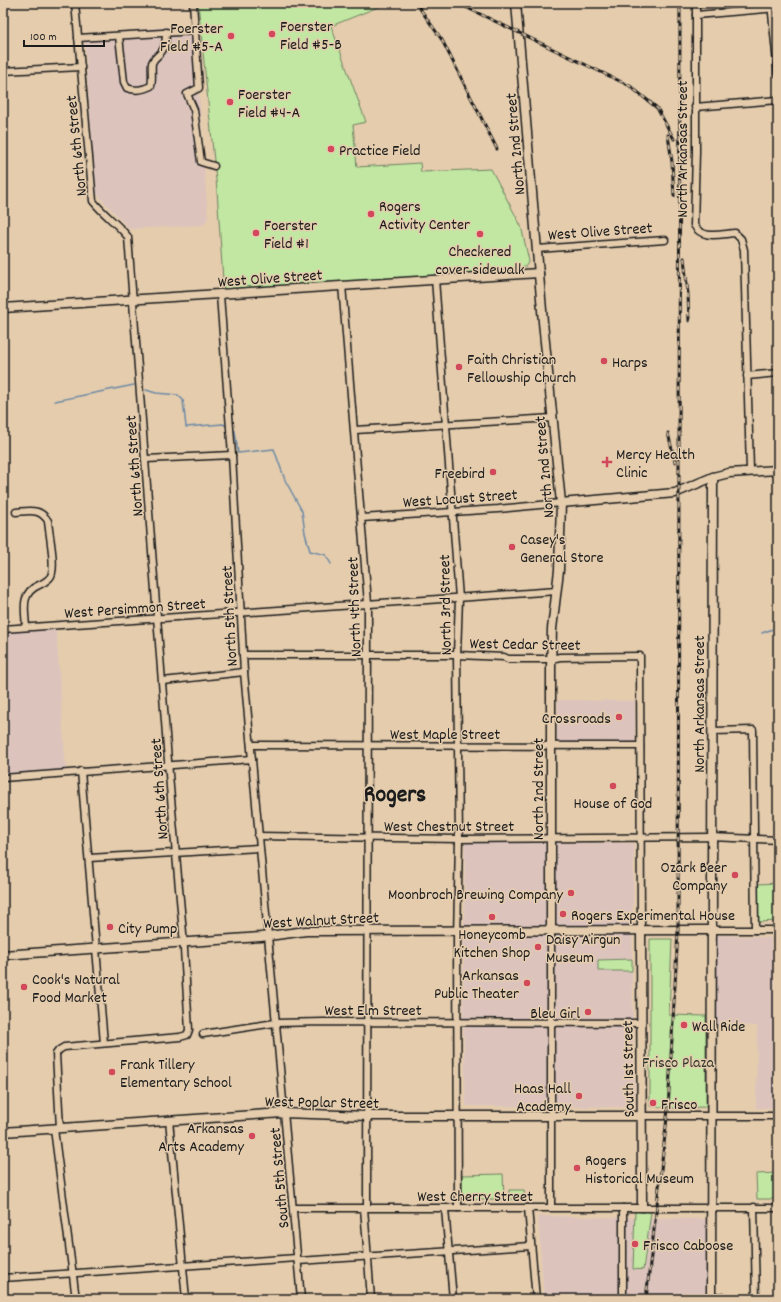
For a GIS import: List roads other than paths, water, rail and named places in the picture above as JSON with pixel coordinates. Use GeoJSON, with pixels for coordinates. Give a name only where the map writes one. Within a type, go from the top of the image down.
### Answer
{"type":"FeatureCollection","features":[{"type":"Feature","properties":{"kind":"main road","name":"North 2nd Street"},"geometry":{"type":"LineString","coordinates":[[516,3],[539,273],[562,503],[562,532],[552,629],[551,659],[551,930]]}},
{"type":"Feature","properties":{"kind":"main road","name":"West Olive Street"},"geometry":{"type":"LineString","coordinates":[[3,308],[539,273]]}},
{"type":"Feature","properties":{"kind":"main road","name":"West Locust Street"},"geometry":{"type":"LineString","coordinates":[[562,503],[679,492],[713,477],[750,471],[778,470]]}},
{"type":"Feature","properties":{"kind":"main road","name":"North Arkansas Street"},"geometry":{"type":"LineString","coordinates":[[711,1298],[710,1116],[713,477]]}},
{"type":"Feature","properties":{"kind":"main road","name":"West Walnut Street"},"geometry":{"type":"LineString","coordinates":[[3,955],[97,947],[268,936],[306,931],[369,929],[641,931],[711,930]]}},
{"type":"Feature","properties":{"kind":"main road","name":"South 1st Street"},"geometry":{"type":"LineString","coordinates":[[641,931],[642,1207]]}},
{"type":"Feature","properties":{"kind":"main road","name":"West Poplar Street"},"geometry":{"type":"LineString","coordinates":[[3,1132],[283,1113],[368,1116],[642,1116]]}},
{"type":"Feature","properties":{"kind":"street","name":"North 6th Street"},"geometry":{"type":"LineString","coordinates":[[75,3],[93,201],[102,212],[123,230],[128,238],[189,1030],[187,1034],[180,1037],[104,1043]]}},
{"type":"Feature","properties":{"kind":"street"},"geometry":{"type":"LineString","coordinates":[[193,3],[199,88],[187,94],[194,110],[201,162],[214,166]]}},
{"type":"Feature","properties":{"kind":"street","name":"North Arkansas Street"},"geometry":{"type":"LineString","coordinates":[[696,3],[694,225],[697,230],[703,234],[735,233],[741,239],[744,250],[750,471]]}},
{"type":"Feature","properties":{"kind":"street"},"geometry":{"type":"LineString","coordinates":[[696,15],[773,6],[778,74]]}},
{"type":"Feature","properties":{"kind":"street"},"geometry":{"type":"LineString","coordinates":[[78,38],[196,31]]}},
{"type":"Feature","properties":{"kind":"street"},"geometry":{"type":"LineString","coordinates":[[119,36],[126,88],[143,90],[151,86],[153,78],[152,64],[154,59],[162,51],[166,42],[166,32]]}},
{"type":"Feature","properties":{"kind":"street"},"geometry":{"type":"LineString","coordinates":[[3,71],[81,67]]}},
{"type":"Feature","properties":{"kind":"street"},"geometry":{"type":"LineString","coordinates":[[696,107],[778,100]]}},
{"type":"Feature","properties":{"kind":"street","name":"West Olive Street"},"geometry":{"type":"LineString","coordinates":[[537,249],[665,240]]}},
{"type":"Feature","properties":{"kind":"street","name":"North 3rd Street"},"geometry":{"type":"LineString","coordinates":[[435,279],[454,512],[459,598],[457,655],[459,839],[457,930],[458,1208]]}},
{"type":"Feature","properties":{"kind":"street","name":"North 4th Street"},"geometry":{"type":"LineString","coordinates":[[342,285],[368,603],[369,839],[367,922],[369,929],[368,1116],[365,1208],[366,1257],[371,1299]]}},
{"type":"Feature","properties":{"kind":"street","name":"North 5th Street"},"geometry":{"type":"LineString","coordinates":[[220,295],[232,455],[244,672],[268,936]]}},
{"type":"Feature","properties":{"kind":"street"},"geometry":{"type":"LineString","coordinates":[[747,376],[778,373]]}},
{"type":"Feature","properties":{"kind":"street"},"geometry":{"type":"LineString","coordinates":[[355,430],[446,426],[553,418]]}},
{"type":"Feature","properties":{"kind":"street"},"geometry":{"type":"LineString","coordinates":[[146,459],[232,455]]}},
{"type":"Feature","properties":{"kind":"street","name":"West Locust Street"},"geometry":{"type":"LineString","coordinates":[[362,518],[562,503]]}},
{"type":"Feature","properties":{"kind":"street"},"geometry":{"type":"LineString","coordinates":[[16,512],[34,510],[44,514],[48,521],[53,570],[48,580],[33,588],[24,600],[26,628]]}},
{"type":"Feature","properties":{"kind":"street","name":"West Persimmon Street"},"geometry":{"type":"LineString","coordinates":[[3,629],[158,620],[241,612],[557,591]]}},
{"type":"Feature","properties":{"kind":"street","name":"West Cedar Street"},"geometry":{"type":"LineString","coordinates":[[243,655],[457,655],[504,657],[508,659],[640,656],[640,746]]}},
{"type":"Feature","properties":{"kind":"street"},"geometry":{"type":"LineString","coordinates":[[163,681],[244,672]]}},
{"type":"Feature","properties":{"kind":"street"},"geometry":{"type":"LineString","coordinates":[[713,731],[753,730],[755,930]]}},
{"type":"Feature","properties":{"kind":"street","name":"West Maple Street"},"geometry":{"type":"LineString","coordinates":[[250,745],[640,746]]}},
{"type":"Feature","properties":{"kind":"street"},"geometry":{"type":"LineString","coordinates":[[640,746],[641,931]]}},
{"type":"Feature","properties":{"kind":"street"},"geometry":{"type":"LineString","coordinates":[[3,778],[252,759]]}},
{"type":"Feature","properties":{"kind":"street"},"geometry":{"type":"LineString","coordinates":[[76,1299],[57,1129],[56,1054],[64,1046],[104,1043],[81,771]]}},
{"type":"Feature","properties":{"kind":"street","name":"West Chestnut Street"},"geometry":{"type":"LineString","coordinates":[[258,836],[369,839],[711,837],[778,840]]}},
{"type":"Feature","properties":{"kind":"street"},"geometry":{"type":"LineString","coordinates":[[89,858],[259,848]]}},
{"type":"Feature","properties":{"kind":"street"},"geometry":{"type":"LineString","coordinates":[[551,930],[551,1207]]}},
{"type":"Feature","properties":{"kind":"street"},"geometry":{"type":"LineString","coordinates":[[711,930],[778,930]]}},
{"type":"Feature","properties":{"kind":"street","name":"South 5th Street"},"geometry":{"type":"LineString","coordinates":[[268,936],[283,1113],[286,1120],[301,1299]]}},
{"type":"Feature","properties":{"kind":"street","name":"West Elm Street"},"geometry":{"type":"LineString","coordinates":[[203,1034],[275,1023],[368,1021],[641,1023]]}},
{"type":"Feature","properties":{"kind":"street"},"geometry":{"type":"LineString","coordinates":[[642,1116],[778,1116]]}},
{"type":"Feature","properties":{"kind":"street"},"geometry":{"type":"LineString","coordinates":[[170,1120],[186,1299]]}},
{"type":"Feature","properties":{"kind":"street"},"geometry":{"type":"LineString","coordinates":[[754,1207],[756,1299]]}},
{"type":"Feature","properties":{"kind":"street","name":"West Cherry Street"},"geometry":{"type":"LineString","coordinates":[[294,1208],[778,1208]]}},
{"type":"Feature","properties":{"kind":"street"},"geometry":{"type":"LineString","coordinates":[[528,1208],[536,1299]]}},
{"type":"Feature","properties":{"kind":"street"},"geometry":{"type":"LineString","coordinates":[[623,1208],[623,1299]]}},
{"type":"Feature","properties":{"kind":"street"},"geometry":{"type":"LineString","coordinates":[[445,1209],[453,1299]]}},
{"type":"Feature","properties":{"kind":"street"},"geometry":{"type":"LineString","coordinates":[[3,1278],[531,1246]]}},
{"type":"Feature","properties":{"kind":"street"},"geometry":{"type":"LineString","coordinates":[[711,1298],[742,1299]]}},
{"type":"Feature","properties":{"kind":"waterway"},"geometry":{"type":"LineString","coordinates":[[55,401],[134,385]]}},
{"type":"Feature","properties":{"kind":"waterway"},"geometry":{"type":"LineString","coordinates":[[146,390],[156,393],[178,395],[183,400],[186,427],[223,424],[228,427]]}},
{"type":"Feature","properties":{"kind":"waterway"},"geometry":{"type":"LineString","coordinates":[[233,430],[235,431],[238,453],[274,449],[285,480],[302,511],[305,533],[310,551],[326,555],[331,564]]}},
{"type":"Feature","properties":{"kind":"waterway"},"geometry":{"type":"LineString","coordinates":[[762,633],[778,627]]}},
{"type":"Feature","properties":{"kind":"railway"},"geometry":{"type":"LineString","coordinates":[[416,3],[442,40],[497,149]]}},
{"type":"Feature","properties":{"kind":"railway"},"geometry":{"type":"LineString","coordinates":[[457,3],[630,86],[657,108],[674,139]]}},
{"type":"Feature","properties":{"kind":"railway"},"geometry":{"type":"LineString","coordinates":[[646,1299],[668,1109],[678,931],[680,3]]}},
{"type":"Feature","properties":{"kind":"railway"},"geometry":{"type":"LineString","coordinates":[[668,135],[672,162],[674,196]]}},
{"type":"Feature","properties":{"kind":"railway"},"geometry":{"type":"LineString","coordinates":[[684,258],[689,321]]}},
{"type":"Feature","properties":{"kind":"railway"},"geometry":{"type":"LineString","coordinates":[[668,433],[675,462]]}},
{"type":"Feature","properties":{"kind":"place","name":"Foerster Field #5-B"},"geometry":{"type":"Point","coordinates":[272,34]}},
{"type":"Feature","properties":{"kind":"place","name":"Foerster Field #5-A"},"geometry":{"type":"Point","coordinates":[231,36]}},
{"type":"Feature","properties":{"kind":"place","name":"Foerster Field #4-A"},"geometry":{"type":"Point","coordinates":[230,102]}},
{"type":"Feature","properties":{"kind":"place","name":"Practice Field"},"geometry":{"type":"Point","coordinates":[331,149]}},
{"type":"Feature","properties":{"kind":"place","name":"Rogers Activity Center"},"geometry":{"type":"Point","coordinates":[371,214]}},
{"type":"Feature","properties":{"kind":"place","name":"Foerster Field #1"},"geometry":{"type":"Point","coordinates":[256,233]}},
{"type":"Feature","properties":{"kind":"place","name":"Checkered cover sidewalk"},"geometry":{"type":"Point","coordinates":[480,234]}},
{"type":"Feature","properties":{"kind":"place","name":"Harps"},"geometry":{"type":"Point","coordinates":[604,361]}},
{"type":"Feature","properties":{"kind":"place","name":"Faith Christian Fellowship Church"},"geometry":{"type":"Point","coordinates":[459,367]}},
{"type":"Feature","properties":{"kind":"place","name":"Mercy Health Clinic"},"geometry":{"type":"Point","coordinates":[607,462]}},
{"type":"Feature","properties":{"kind":"place","name":"Freebird"},"geometry":{"type":"Point","coordinates":[493,472]}},
{"type":"Feature","properties":{"kind":"place","name":"Casey's General Store"},"geometry":{"type":"Point","coordinates":[512,547]}},
{"type":"Feature","properties":{"kind":"place","name":"Crossroads"},"geometry":{"type":"Point","coordinates":[619,717]}},
{"type":"Feature","properties":{"kind":"place","name":"House of God"},"geometry":{"type":"Point","coordinates":[613,786]}},
{"type":"Feature","properties":{"kind":"place","name":"Ozark Beer Company"},"geometry":{"type":"Point","coordinates":[735,875]}},
{"type":"Feature","properties":{"kind":"place","name":"Moonbroch Brewing Company"},"geometry":{"type":"Point","coordinates":[571,893]}},
{"type":"Feature","properties":{"kind":"place","name":"Rogers Experimental House"},"geometry":{"type":"Point","coordinates":[563,914]}},
{"type":"Feature","properties":{"kind":"place","name":"Honeycomb Kitchen Shop"},"geometry":{"type":"Point","coordinates":[492,917]}},
{"type":"Feature","properties":{"kind":"place","name":"City Pump"},"geometry":{"type":"Point","coordinates":[110,927]}},
{"type":"Feature","properties":{"kind":"place","name":"Daisy Airgun Museum"},"geometry":{"type":"Point","coordinates":[538,947]}},
{"type":"Feature","properties":{"kind":"place","name":"Arkansas Public Theater"},"geometry":{"type":"Point","coordinates":[527,983]}},
{"type":"Feature","properties":{"kind":"place","name":"Cook's Natural Food Market"},"geometry":{"type":"Point","coordinates":[24,987]}},
{"type":"Feature","properties":{"kind":"place","name":"Bleu Girl"},"geometry":{"type":"Point","coordinates":[588,1012]}},
{"type":"Feature","properties":{"kind":"place","name":"Wall Ride"},"geometry":{"type":"Point","coordinates":[684,1025]}},
{"type":"Feature","properties":{"kind":"place","name":"Frank Tillery Elementary School"},"geometry":{"type":"Point","coordinates":[112,1072]}},
{"type":"Feature","properties":{"kind":"place","name":"Haas Hall Academy"},"geometry":{"type":"Point","coordinates":[579,1096]}},
{"type":"Feature","properties":{"kind":"place","name":"Frisco"},"geometry":{"type":"Point","coordinates":[653,1103]}},
{"type":"Feature","properties":{"kind":"place","name":"Arkansas Arts Academy"},"geometry":{"type":"Point","coordinates":[252,1136]}},
{"type":"Feature","properties":{"kind":"place","name":"Rogers Historical Museum"},"geometry":{"type":"Point","coordinates":[577,1168]}},
{"type":"Feature","properties":{"kind":"place","name":"Frisco Caboose"},"geometry":{"type":"Point","coordinates":[635,1244]}},
{"type":"Feature","properties":{"kind":"district","name":"Rogers"},"geometry":{"type":"Point","coordinates":[395,793]}},
{"type":"Feature","properties":{"kind":"park label","name":"Frisco Plaza"},"geometry":{"type":"Point","coordinates":[678,1061]}}]}
